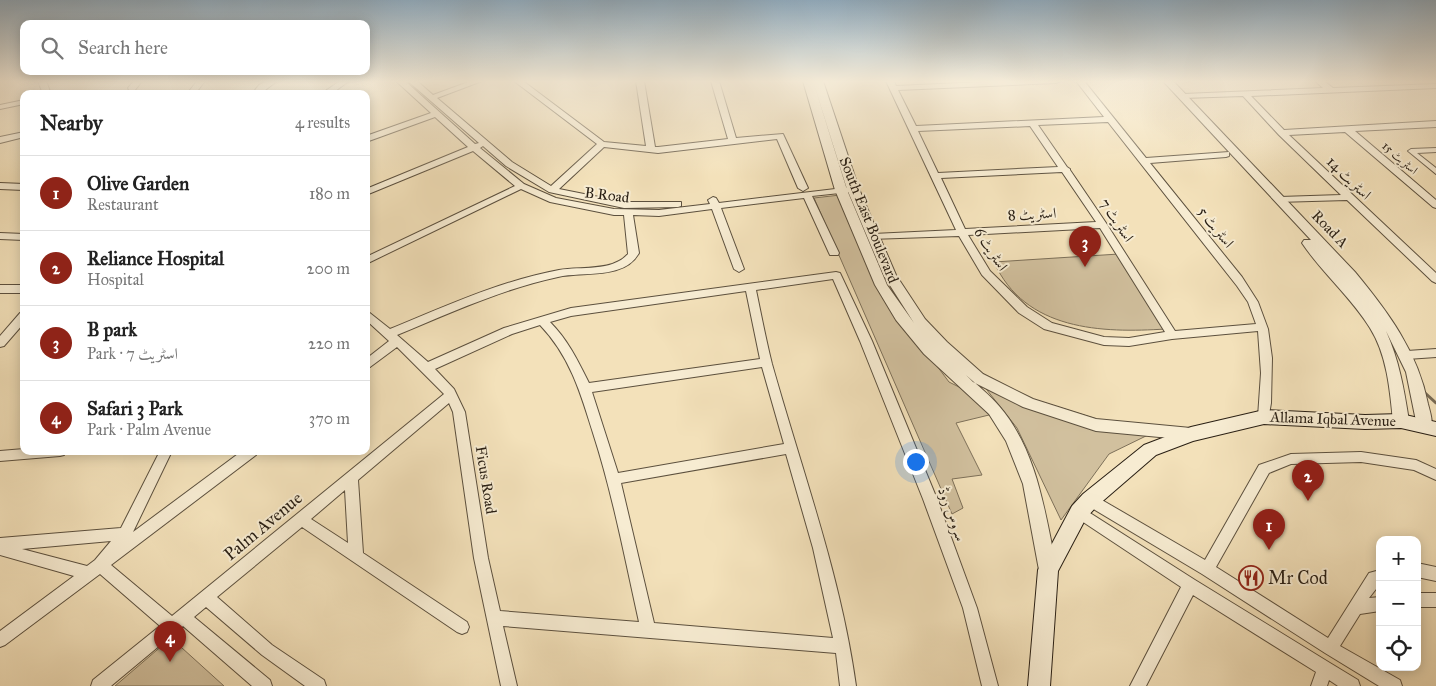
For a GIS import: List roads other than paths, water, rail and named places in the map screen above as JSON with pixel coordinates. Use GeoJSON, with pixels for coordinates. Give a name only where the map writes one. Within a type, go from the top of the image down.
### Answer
{"type":"FeatureCollection","features":[{"type":"Feature","properties":{"kind":"main road","name":"Allama Iqbal Avenue"},"geometry":{"type":"LineString","coordinates":[[1039,686],[1048,570],[1084,506],[1150,450],[1191,434],[1264,417],[1365,422],[1401,421],[1430,427]]}},
{"type":"Feature","properties":{"kind":"street","name":"B Road"},"geometry":{"type":"LineString","coordinates":[[446,113],[476,143],[498,169],[521,186],[553,200],[585,207],[628,213],[659,213],[715,203],[846,186]]}},
{"type":"Feature","properties":{"kind":"street"},"geometry":{"type":"LineString","coordinates":[[561,113],[602,144],[651,149],[780,136],[834,253]]}},
{"type":"Feature","properties":{"kind":"street"},"geometry":{"type":"LineString","coordinates":[[645,113],[651,149]]}},
{"type":"Feature","properties":{"kind":"street"},"geometry":{"type":"LineString","coordinates":[[724,113],[732,140]]}},
{"type":"Feature","properties":{"kind":"street","name":"South East Boulevard"},"geometry":{"type":"LineString","coordinates":[[820,113],[881,285],[901,317],[929,350],[994,410],[1013,439],[1031,484],[1048,570]]}},
{"type":"Feature","properties":{"kind":"street","name":"South East Boulevard"},"geometry":{"type":"LineString","coordinates":[[827,113],[846,186],[873,237],[890,276],[920,322],[942,346],[978,378],[1028,403],[1096,425],[1191,434]]}},
{"type":"Feature","properties":{"kind":"street","name":"اسٹریٹ 6"},"geometry":{"type":"LineString","coordinates":[[905,113],[962,233],[986,273],[1002,292],[1023,310],[1048,326],[1104,341],[1129,342],[1172,335],[1262,327]]}},
{"type":"Feature","properties":{"kind":"street","name":"اسٹریٹ 5"},"geometry":{"type":"LineString","coordinates":[[1105,113],[1233,273],[1253,302],[1262,327],[1268,372],[1264,417]]}},
{"type":"Feature","properties":{"kind":"street","name":"Road A"},"geometry":{"type":"LineString","coordinates":[[1188,113],[1329,267],[1378,327],[1388,352],[1396,383],[1401,421]]}},
{"type":"Feature","properties":{"kind":"street","name":"Road A"},"geometry":{"type":"LineString","coordinates":[[1199,113],[1351,275],[1377,307],[1407,355],[1430,427]]}},
{"type":"Feature","properties":{"kind":"street","name":"اسٹریٹ 14"},"geometry":{"type":"LineString","coordinates":[[1263,113],[1436,279]]}},
{"type":"Feature","properties":{"kind":"street"},"geometry":{"type":"LineString","coordinates":[[370,136],[436,114]]}},
{"type":"Feature","properties":{"kind":"street","name":"B Road"},"geometry":{"type":"LineString","coordinates":[[436,114],[476,143],[552,190],[595,200],[624,204],[715,203]]}},
{"type":"Feature","properties":{"kind":"street"},"geometry":{"type":"LineString","coordinates":[[912,129],[1110,119]]}},
{"type":"Feature","properties":{"kind":"street","name":"اسٹریٹ 7"},"geometry":{"type":"LineString","coordinates":[[1032,123],[1066,169],[1172,335]]}},
{"type":"Feature","properties":{"kind":"street"},"geometry":{"type":"LineString","coordinates":[[1282,133],[1436,124]]}},
{"type":"Feature","properties":{"kind":"street","name":"اسٹریٹ 15"},"geometry":{"type":"LineString","coordinates":[[1348,130],[1436,204]]}},
{"type":"Feature","properties":{"kind":"street"},"geometry":{"type":"LineString","coordinates":[[0,140],[20,135]]}},
{"type":"Feature","properties":{"kind":"street"},"geometry":{"type":"LineString","coordinates":[[370,183],[476,143]]}},
{"type":"Feature","properties":{"kind":"street"},"geometry":{"type":"LineString","coordinates":[[370,190],[476,143]]}},
{"type":"Feature","properties":{"kind":"street"},"geometry":{"type":"LineString","coordinates":[[552,190],[602,144]]}},
{"type":"Feature","properties":{"kind":"street"},"geometry":{"type":"LineString","coordinates":[[1436,150],[1411,151],[1436,172]]}},
{"type":"Feature","properties":{"kind":"street"},"geometry":{"type":"LineString","coordinates":[[1145,162],[1226,154]]}},
{"type":"Feature","properties":{"kind":"street"},"geometry":{"type":"LineString","coordinates":[[935,176],[1066,169]]}},
{"type":"Feature","properties":{"kind":"street"},"geometry":{"type":"LineString","coordinates":[[0,186],[20,187]]}},
{"type":"Feature","properties":{"kind":"street"},"geometry":{"type":"LineString","coordinates":[[370,258],[521,186]]}},
{"type":"Feature","properties":{"kind":"street"},"geometry":{"type":"LineString","coordinates":[[1280,200],[1349,197]]}},
{"type":"Feature","properties":{"kind":"street"},"geometry":{"type":"LineString","coordinates":[[715,203],[739,269]]}},
{"type":"Feature","properties":{"kind":"street"},"geometry":{"type":"LineString","coordinates":[[370,362],[393,338],[498,289],[554,274],[606,269],[622,265],[634,253],[628,213]]}},
{"type":"Feature","properties":{"kind":"street","name":"اسٹریٹ 8"},"geometry":{"type":"LineString","coordinates":[[873,237],[1102,225]]}},
{"type":"Feature","properties":{"kind":"street"},"geometry":{"type":"LineString","coordinates":[[0,236],[20,237]]}},
{"type":"Feature","properties":{"kind":"street","name":"سروس روڈ"},"geometry":{"type":"LineString","coordinates":[[750,287],[836,275],[866,341],[930,499],[970,608],[990,686]]}},
{"type":"Feature","properties":{"kind":"street"},"geometry":{"type":"LineString","coordinates":[[427,368],[508,331],[571,312],[750,287],[766,362],[820,548],[843,646],[848,686]]}},
{"type":"Feature","properties":{"kind":"street"},"geometry":{"type":"LineString","coordinates":[[0,289],[20,289]]}},
{"type":"Feature","properties":{"kind":"street","name":"Ficus Road"},"geometry":{"type":"LineString","coordinates":[[370,318],[427,368],[451,395],[459,412],[481,558],[509,686]]}},
{"type":"Feature","properties":{"kind":"street"},"geometry":{"type":"LineString","coordinates":[[0,343],[20,320]]}},
{"type":"Feature","properties":{"kind":"street"},"geometry":{"type":"LineString","coordinates":[[542,320],[563,344],[585,388],[614,479],[648,630]]}},
{"type":"Feature","properties":{"kind":"street"},"geometry":{"type":"LineString","coordinates":[[1407,355],[1436,353]]}},
{"type":"Feature","properties":{"kind":"street"},"geometry":{"type":"LineString","coordinates":[[585,388],[766,362]]}},
{"type":"Feature","properties":{"kind":"street","name":"Palm Avenue"},"geometry":{"type":"LineString","coordinates":[[99,686],[451,395]]}},
{"type":"Feature","properties":{"kind":"street"},"geometry":{"type":"LineString","coordinates":[[614,479],[791,448]]}},
{"type":"Feature","properties":{"kind":"street"},"geometry":{"type":"LineString","coordinates":[[0,456],[20,454]]}},
{"type":"Feature","properties":{"kind":"street"},"geometry":{"type":"LineString","coordinates":[[94,569],[126,534],[164,455]]}},
{"type":"Feature","properties":{"kind":"street"},"geometry":{"type":"LineString","coordinates":[[0,640],[247,455]]}},
{"type":"Feature","properties":{"kind":"street"},"geometry":{"type":"LineString","coordinates":[[1207,569],[1264,469],[1291,459],[1361,456],[1416,465],[1436,475]]}},
{"type":"Feature","properties":{"kind":"street"},"geometry":{"type":"LineString","coordinates":[[351,477],[356,556]]}},
{"type":"Feature","properties":{"kind":"street"},"geometry":{"type":"LineString","coordinates":[[1084,506],[1207,569],[1330,648],[1394,686]]}},
{"type":"Feature","properties":{"kind":"street"},"geometry":{"type":"LineString","coordinates":[[1084,506],[1190,585],[1352,686]]}},
{"type":"Feature","properties":{"kind":"street"},"geometry":{"type":"LineString","coordinates":[[301,519],[462,627]]}},
{"type":"Feature","properties":{"kind":"street"},"geometry":{"type":"LineString","coordinates":[[0,544],[126,534]]}},
{"type":"Feature","properties":{"kind":"street"},"geometry":{"type":"LineString","coordinates":[[0,549],[94,569],[177,621],[264,686]]}},
{"type":"Feature","properties":{"kind":"street"},"geometry":{"type":"LineString","coordinates":[[1421,571],[1436,574]]}},
{"type":"Feature","properties":{"kind":"street"},"geometry":{"type":"LineString","coordinates":[[1330,648],[1376,578]]}},
{"type":"Feature","properties":{"kind":"street"},"geometry":{"type":"LineString","coordinates":[[1138,686],[1190,585]]}},
{"type":"Feature","properties":{"kind":"street"},"geometry":{"type":"LineString","coordinates":[[207,598],[266,650],[318,686]]}},
{"type":"Feature","properties":{"kind":"street"},"geometry":{"type":"LineString","coordinates":[[1421,600],[1436,600]]}},
{"type":"Feature","properties":{"kind":"street"},"geometry":{"type":"LineString","coordinates":[[1356,607],[1376,604]]}},
{"type":"Feature","properties":{"kind":"street"},"geometry":{"type":"LineString","coordinates":[[495,618],[843,646]]}},
{"type":"Feature","properties":{"kind":"street"},"geometry":{"type":"LineString","coordinates":[[1319,686],[1325,668]]}},
{"type":"Feature","properties":{"kind":"waterway"},"geometry":{"type":"LineString","coordinates":[[1424,392],[1436,403]]}},
{"type":"Feature","properties":{"kind":"place","name":"B park"},"geometry":{"type":"Point","coordinates":[1085,267]}},
{"type":"Feature","properties":{"kind":"place","name":"Reliance Hospital"},"geometry":{"type":"Point","coordinates":[1308,501]}},
{"type":"Feature","properties":{"kind":"place","name":"Olive Garden"},"geometry":{"type":"Point","coordinates":[1269,550]}},
{"type":"Feature","properties":{"kind":"place","name":"Mr Cod"},"geometry":{"type":"Point","coordinates":[1251,578]}},
{"type":"Feature","properties":{"kind":"place","name":"Safari 3 Park"},"geometry":{"type":"Point","coordinates":[170,662]}}]}
